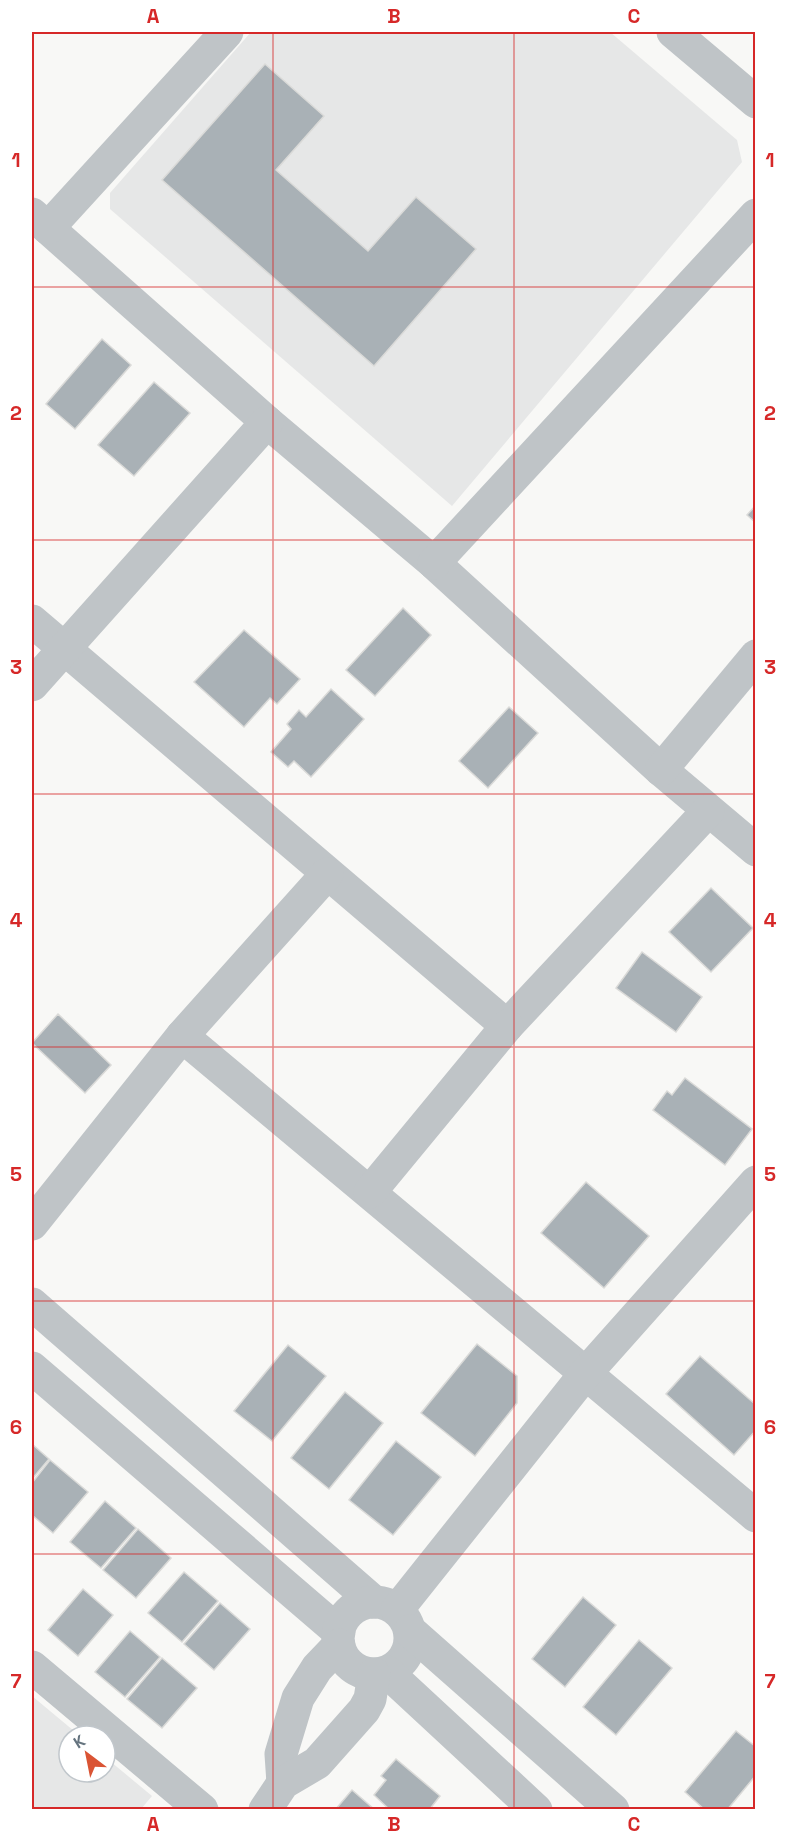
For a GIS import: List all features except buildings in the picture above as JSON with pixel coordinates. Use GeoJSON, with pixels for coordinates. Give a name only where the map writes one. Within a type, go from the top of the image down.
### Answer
{"type":"FeatureCollection","features":[{"type":"Feature","properties":{"kind":"street"},"geometry":{"type":"LineString","coordinates":[[227,32],[40,221],[267,422],[434,564],[661,770],[756,850]]}},
{"type":"Feature","properties":{"kind":"street"},"geometry":{"type":"LineString","coordinates":[[673,32],[756,102]]}},
{"type":"Feature","properties":{"kind":"street"},"geometry":{"type":"LineString","coordinates":[[434,564],[756,215]]}},
{"type":"Feature","properties":{"kind":"street"},"geometry":{"type":"LineString","coordinates":[[32,685],[267,422]]}},
{"type":"Feature","properties":{"kind":"street"},"geometry":{"type":"LineString","coordinates":[[32,621],[507,1026]]}},
{"type":"Feature","properties":{"kind":"street"},"geometry":{"type":"LineString","coordinates":[[661,770],[756,656]]}},
{"type":"Feature","properties":{"kind":"street"},"geometry":{"type":"LineString","coordinates":[[370,1192],[507,1026],[708,811]]}},
{"type":"Feature","properties":{"kind":"street"},"geometry":{"type":"LineString","coordinates":[[32,1224],[182,1036],[327,874]]}},
{"type":"Feature","properties":{"kind":"street"},"geometry":{"type":"LineString","coordinates":[[182,1036],[756,1516]]}},
{"type":"Feature","properties":{"kind":"street"},"geometry":{"type":"LineString","coordinates":[[394,1614],[585,1374],[756,1182]]}},
{"type":"Feature","properties":{"kind":"street"},"geometry":{"type":"LineString","coordinates":[[32,1304],[394,1614],[614,1809]]}},
{"type":"Feature","properties":{"kind":"street"},"geometry":{"type":"LineString","coordinates":[[32,1368],[339,1638],[343,1657],[351,1666],[362,1672],[381,1673],[398,1665],[406,1656],[410,1644],[394,1614],[362,1604],[343,1620],[339,1638],[298,1698],[281,1754],[283,1783]]}},
{"type":"Feature","properties":{"kind":"street"},"geometry":{"type":"LineString","coordinates":[[32,1667],[202,1809]]}},
{"type":"Feature","properties":{"kind":"street"},"geometry":{"type":"LineString","coordinates":[[265,1809],[283,1783],[317,1763],[364,1710],[381,1673]]}},
{"type":"Feature","properties":{"kind":"street"},"geometry":{"type":"LineString","coordinates":[[381,1673],[536,1809]]}},
{"type":"Feature","properties":{"kind":"shaded area"},"geometry":{"type":"Polygon","coordinates":[[[251,32],[610,32],[737,140],[742,162],[452,506],[110,209],[110,193],[251,32]]]}},
{"type":"Feature","properties":{"kind":"shaded area"},"geometry":{"type":"Polygon","coordinates":[[[32,1696],[66,1724],[57,1724],[57,1784],[117,1784],[117,1767],[152,1796],[141,1809],[32,1809],[32,1696]]]}}]}
